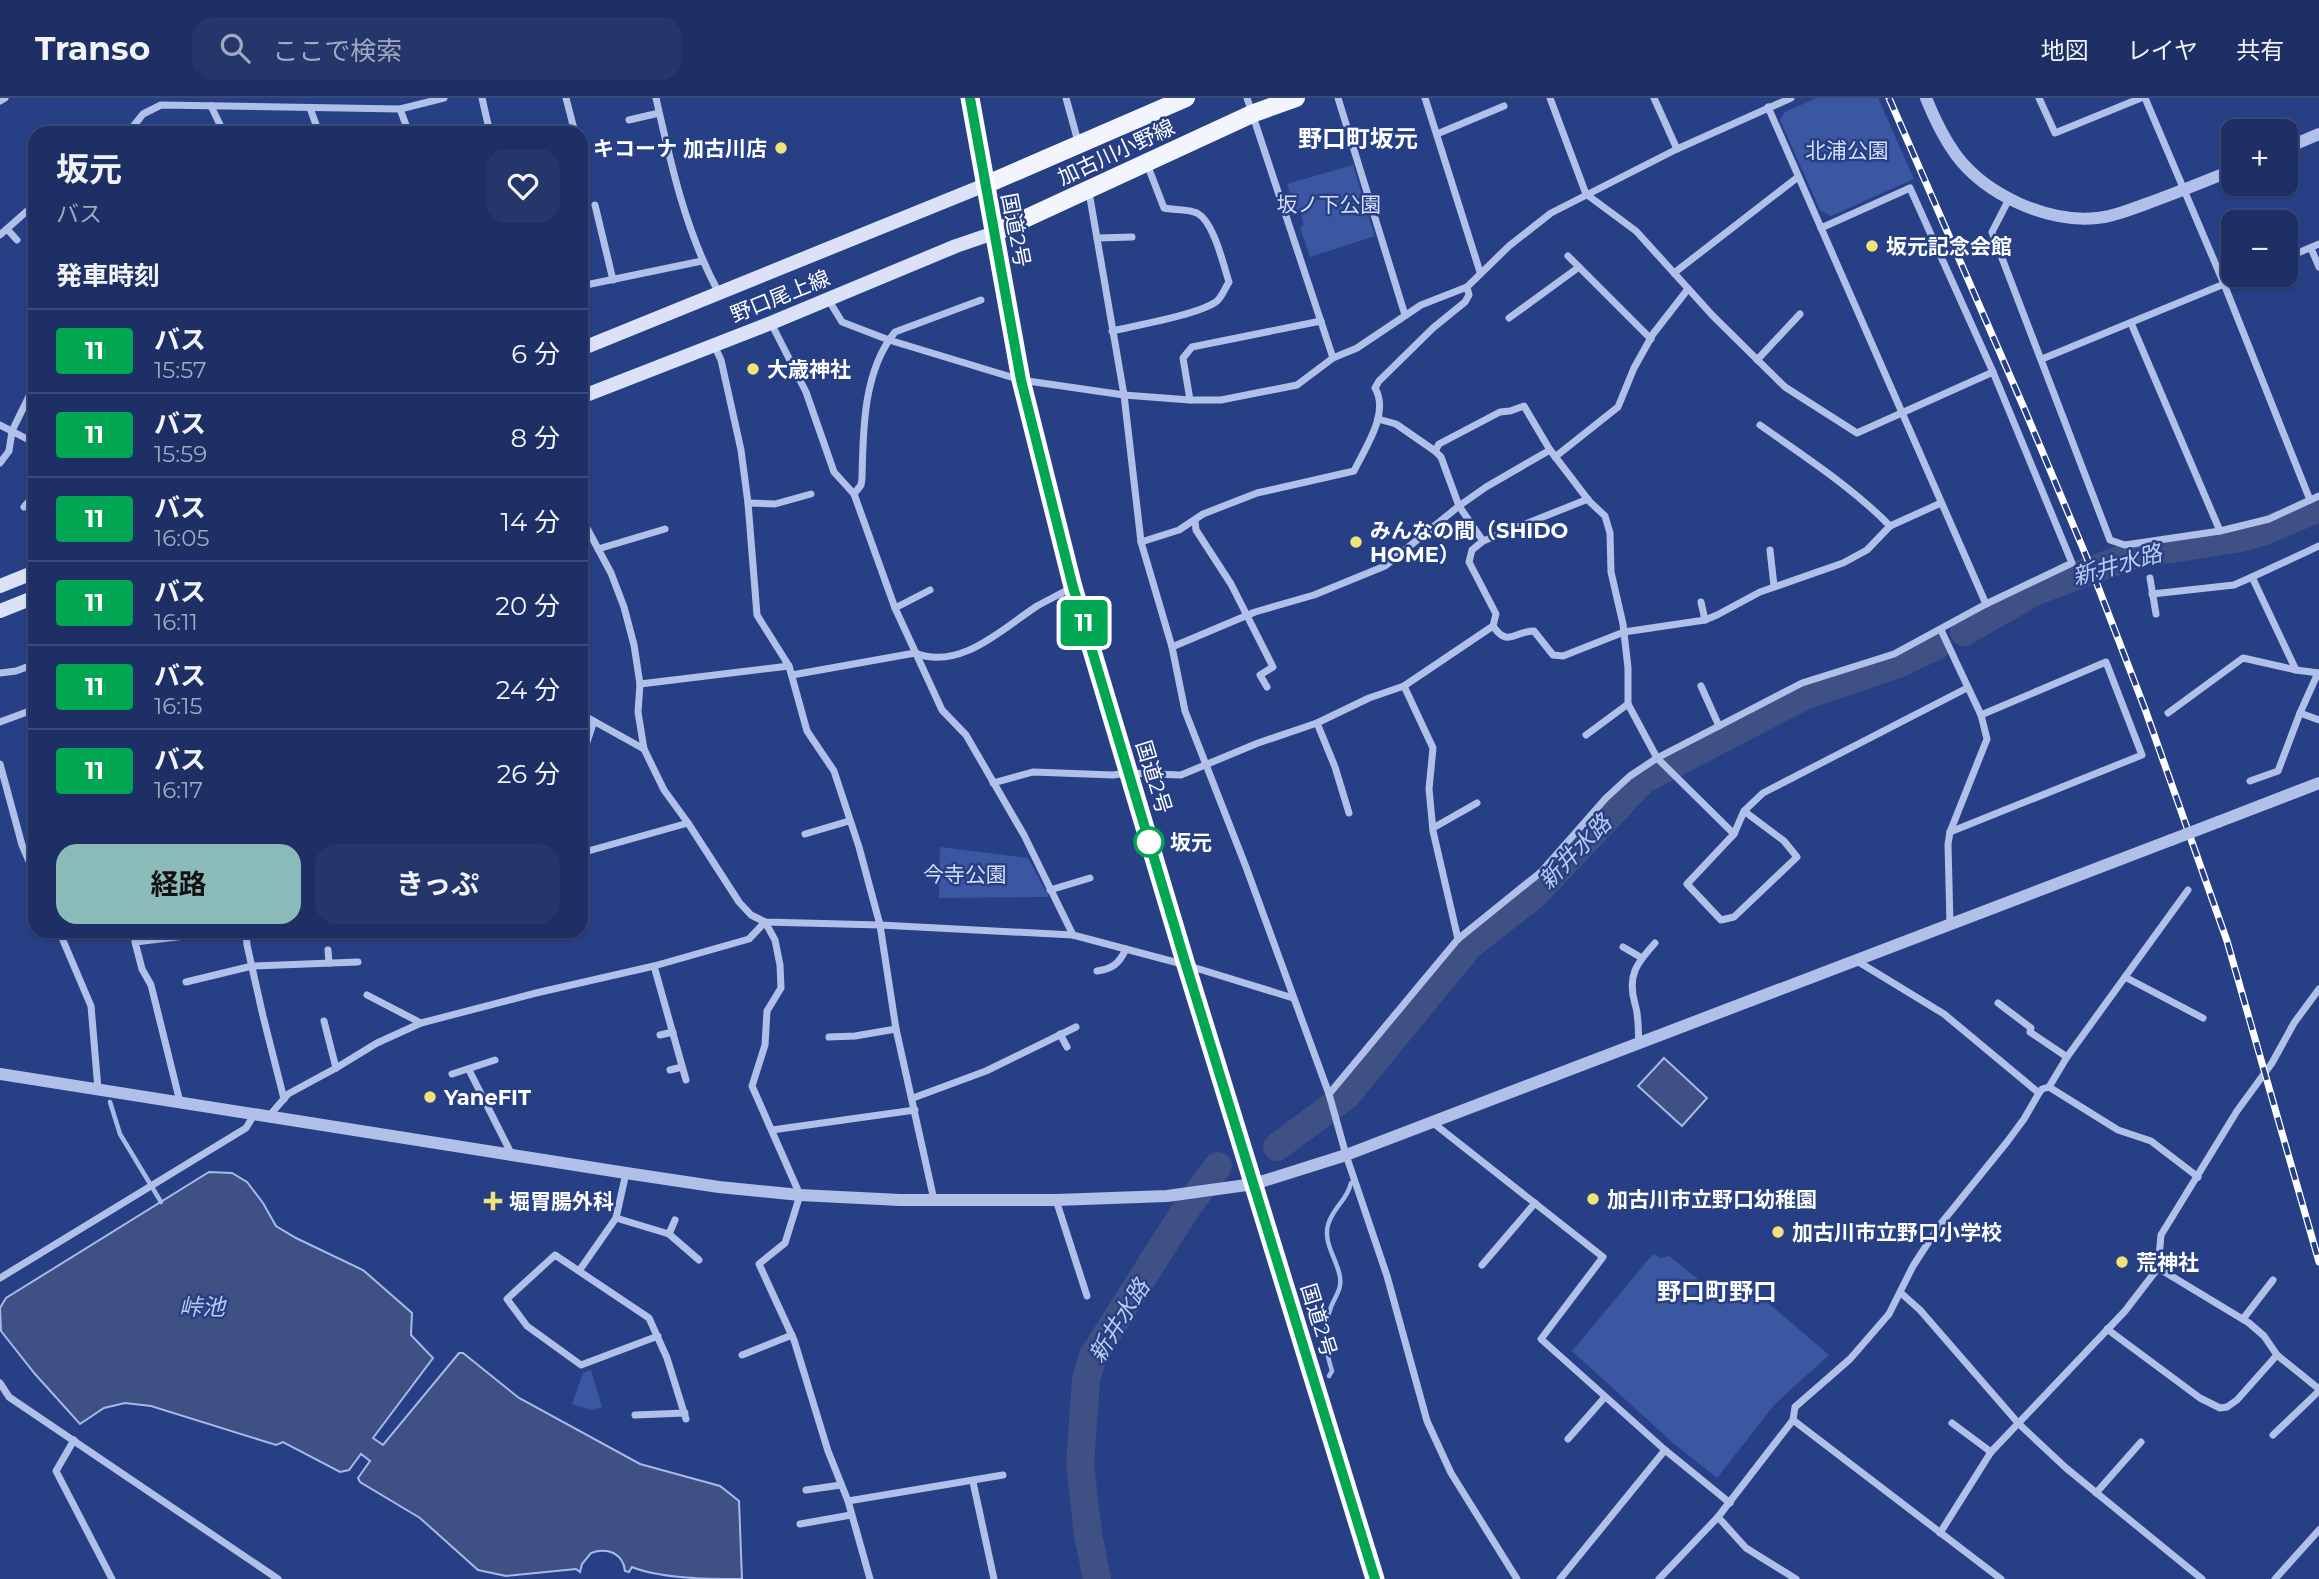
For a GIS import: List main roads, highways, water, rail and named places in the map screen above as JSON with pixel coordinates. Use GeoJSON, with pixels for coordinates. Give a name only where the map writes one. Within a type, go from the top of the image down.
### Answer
{"type":"FeatureCollection","features":[{"type":"Feature","properties":{"kind":"highway","name":"国道2号"},"geometry":{"type":"LineString","coordinates":[[970,98],[1021,380],[1073,587],[1375,1579]]}},
{"type":"Feature","properties":{"kind":"main road","name":"加古川小野線"},"geometry":{"type":"LineString","coordinates":[[985,185],[1186,98]]}},
{"type":"Feature","properties":{"kind":"main road","name":"加古川小野線"},"geometry":{"type":"LineString","coordinates":[[994,233],[1146,163],[1250,106],[1296,98]]}},
{"type":"Feature","properties":{"kind":"main road","name":"野口尾上線"},"geometry":{"type":"LineString","coordinates":[[588,346],[985,185]]}},
{"type":"Feature","properties":{"kind":"main road","name":"野口尾上線"},"geometry":{"type":"LineString","coordinates":[[588,394],[994,233]]}},
{"type":"Feature","properties":{"kind":"main road"},"geometry":{"type":"LineString","coordinates":[[0,586],[28,575]]}},
{"type":"Feature","properties":{"kind":"main road"},"geometry":{"type":"LineString","coordinates":[[0,611],[28,600]]}},
{"type":"Feature","properties":{"kind":"water"},"geometry":{"type":"Polygon","coordinates":[[[1664,1058],[1707,1098],[1682,1126],[1638,1086],[1664,1058]]]}},
{"type":"Feature","properties":{"kind":"water","name":"峠池"},"geometry":{"type":"Polygon","coordinates":[[[209,1172],[232,1173],[247,1182],[276,1226],[363,1270],[412,1313],[411,1335],[433,1358],[373,1438],[383,1445],[459,1353],[463,1353],[519,1398],[640,1464],[720,1486],[739,1501],[742,1579],[671,1576],[632,1567],[629,1572],[625,1571],[618,1556],[608,1551],[591,1553],[582,1564],[580,1572],[576,1569],[506,1576],[478,1570],[420,1518],[360,1482],[358,1478],[370,1461],[361,1454],[349,1470],[340,1472],[283,1442],[276,1445],[151,1406],[125,1403],[104,1408],[80,1424],[1,1331],[0,1308],[6,1298],[209,1172]]]}},
{"type":"Feature","properties":{"kind":"waterway","name":"新井水路"},"geometry":{"type":"LineString","coordinates":[[1964,632],[2036,591],[2133,555],[2241,538],[2319,508]]}},
{"type":"Feature","properties":{"kind":"waterway","name":"新井水路"},"geometry":{"type":"LineString","coordinates":[[1277,1147],[1346,1096],[1469,946],[1533,896],[1643,780],[1804,696],[1898,664],[1936,646]]}},
{"type":"Feature","properties":{"kind":"waterway"},"geometry":{"type":"LineString","coordinates":[[110,1102],[120,1134],[161,1202]]}},
{"type":"Feature","properties":{"kind":"waterway","name":"新井水路"},"geometry":{"type":"LineString","coordinates":[[1097,1579],[1088,1534],[1080,1465],[1086,1380],[1093,1356],[1188,1206],[1218,1166]]}},
{"type":"Feature","properties":{"kind":"waterway"},"geometry":{"type":"LineString","coordinates":[[1329,1376],[1332,1371],[1326,1347],[1326,1331],[1340,1282],[1327,1232],[1330,1219],[1351,1183]]}},
{"type":"Feature","properties":{"kind":"railway"},"geometry":{"type":"LineString","coordinates":[[1889,98],[2087,558],[2145,709],[2227,941],[2319,1262]]}},
{"type":"Feature","properties":{"kind":"place","name":"キコーナ 加古川店"},"geometry":{"type":"Point","coordinates":[781,148]}},
{"type":"Feature","properties":{"kind":"place","name":"坂元記念会館"},"geometry":{"type":"Point","coordinates":[1872,246]}},
{"type":"Feature","properties":{"kind":"place","name":"大歳神社"},"geometry":{"type":"Point","coordinates":[753,369]}},
{"type":"Feature","properties":{"kind":"place","name":"みんなの間（SHIDO HOME）"},"geometry":{"type":"Point","coordinates":[1356,542]}},
{"type":"Feature","properties":{"kind":"place","name":"坂元"},"geometry":{"type":"Point","coordinates":[1149,842]}},
{"type":"Feature","properties":{"kind":"place","name":"YaneFIT"},"geometry":{"type":"Point","coordinates":[430,1097]}},
{"type":"Feature","properties":{"kind":"place","name":"加古川市立野口幼稚園"},"geometry":{"type":"Point","coordinates":[1593,1199]}},
{"type":"Feature","properties":{"kind":"place","name":"堀胃腸外科"},"geometry":{"type":"Point","coordinates":[493,1201]}},
{"type":"Feature","properties":{"kind":"place","name":"加古川市立野口小学校"},"geometry":{"type":"Point","coordinates":[1778,1232]}},
{"type":"Feature","properties":{"kind":"place","name":"荒神社"},"geometry":{"type":"Point","coordinates":[2122,1262]}},
{"type":"Feature","properties":{"kind":"district","name":"野口町坂元"},"geometry":{"type":"Point","coordinates":[1358,138]}},
{"type":"Feature","properties":{"kind":"district","name":"野口町野口"},"geometry":{"type":"Point","coordinates":[1717,1291]}},
{"type":"Feature","properties":{"kind":"park label","name":"北浦公園"},"geometry":{"type":"Point","coordinates":[1847,150]}},
{"type":"Feature","properties":{"kind":"park label","name":"坂ノ下公園"},"geometry":{"type":"Point","coordinates":[1329,204]}},
{"type":"Feature","properties":{"kind":"park label","name":"今寺公園"},"geometry":{"type":"Point","coordinates":[965,874]}}]}
